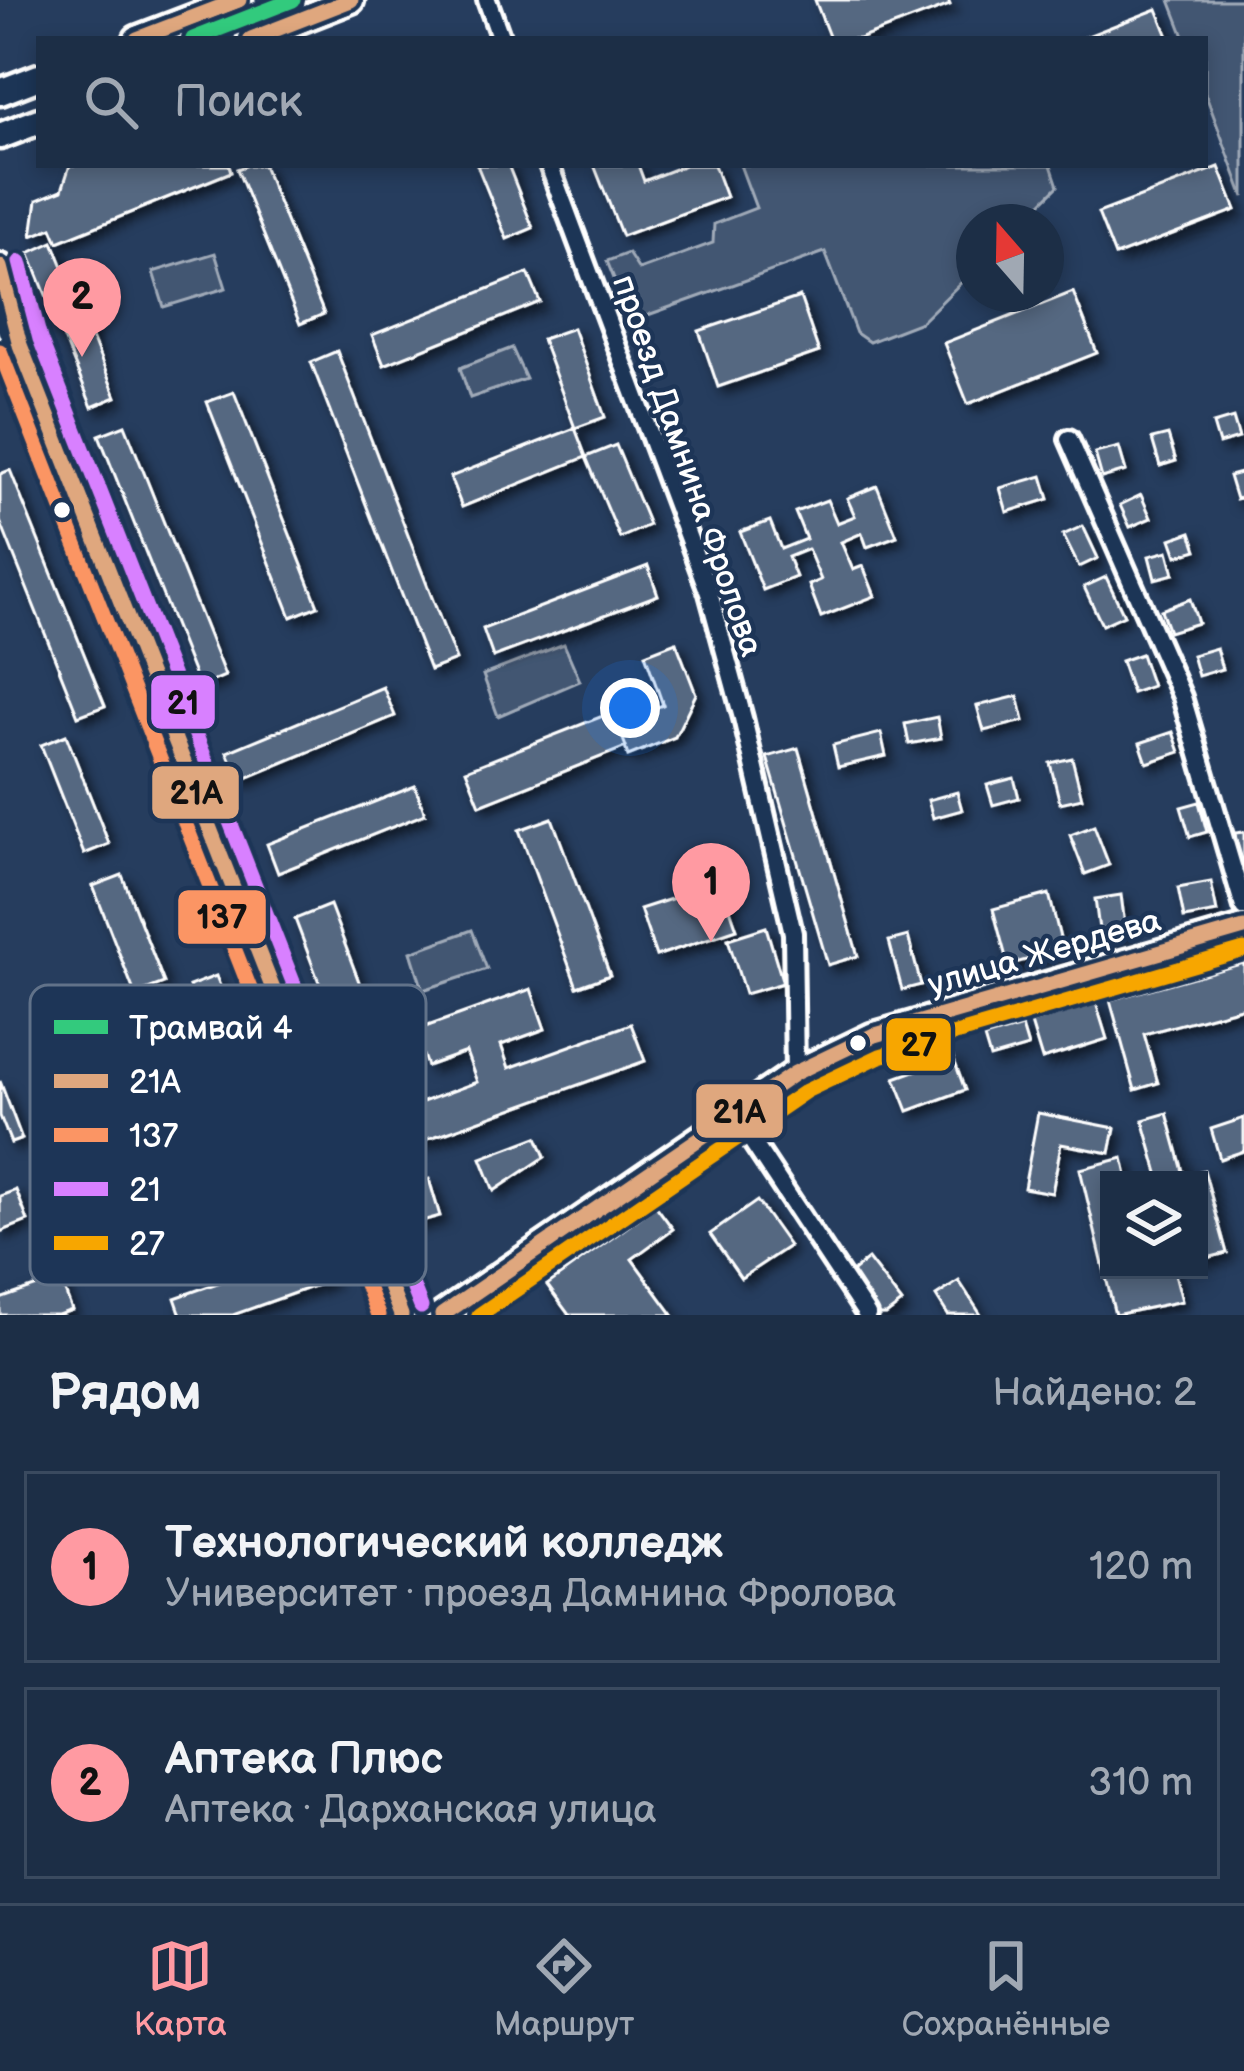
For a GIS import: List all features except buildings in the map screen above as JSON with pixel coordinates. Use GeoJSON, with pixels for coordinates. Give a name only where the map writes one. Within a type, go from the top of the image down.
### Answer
{"type":"FeatureCollection","features":[{"type":"Feature","properties":{"kind":"main road"},"geometry":{"type":"LineString","coordinates":[[145,36],[238,0]]}},
{"type":"Feature","properties":{"kind":"main road"},"geometry":{"type":"LineString","coordinates":[[259,36],[351,0]]}},
{"type":"Feature","properties":{"kind":"main road"},"geometry":{"type":"LineString","coordinates":[[0,92],[36,78]]}},
{"type":"Feature","properties":{"kind":"main road"},"geometry":{"type":"LineString","coordinates":[[0,136],[36,122]]}},
{"type":"Feature","properties":{"kind":"main road"},"geometry":{"type":"LineString","coordinates":[[0,266],[20,345]]}},
{"type":"Feature","properties":{"kind":"main road"},"geometry":{"type":"LineString","coordinates":[[0,304],[271,985]]}},
{"type":"Feature","properties":{"kind":"main road","name":"улица Жердева"},"geometry":{"type":"LineString","coordinates":[[442,1315],[795,1072],[872,1036],[1244,928]]}},
{"type":"Feature","properties":{"kind":"main road"},"geometry":{"type":"LineString","coordinates":[[389,1285],[401,1315]]}},
{"type":"Feature","properties":{"kind":"street"},"geometry":{"type":"LineString","coordinates":[[487,0],[500,36]]}},
{"type":"Feature","properties":{"kind":"street","name":"проезд Дамнина Фролова"},"geometry":{"type":"LineString","coordinates":[[550,168],[709,593],[743,718],[795,947],[795,1072]]}},
{"type":"Feature","properties":{"kind":"street"},"geometry":{"type":"LineString","coordinates":[[1069,439],[1181,698],[1244,907]]}},
{"type":"Feature","properties":{"kind":"street"},"geometry":{"type":"LineString","coordinates":[[734,1114],[867,1315]]}},
{"type":"Feature","properties":{"kind":"shaded area"},"geometry":{"type":"Polygon","coordinates":[[[1170,0],[1244,0],[1244,197],[1208,101],[1208,36],[1184,36],[1170,0]]]}},
{"type":"Feature","properties":{"kind":"shaded area"},"geometry":{"type":"Polygon","coordinates":[[[741,168],[1052,168],[1058,186],[1040,204],[956,204],[956,288],[921,322],[869,342],[856,333],[825,252],[631,321],[607,261],[628,253],[639,270],[713,243],[714,224],[756,208],[741,168]]]}},
{"type":"Feature","properties":{"kind":"shaded area"},"geometry":{"type":"Polygon","coordinates":[[[215,253],[226,288],[164,307],[153,272],[215,253]]]}},
{"type":"Feature","properties":{"kind":"shaded area"},"geometry":{"type":"Polygon","coordinates":[[[512,348],[526,379],[470,398],[460,368],[512,348]]]}},
{"type":"Feature","properties":{"kind":"shaded area"},"geometry":{"type":"Polygon","coordinates":[[[564,644],[580,681],[498,716],[483,675],[564,644]]]}},
{"type":"Feature","properties":{"kind":"shaded area"},"geometry":{"type":"Polygon","coordinates":[[[472,930],[487,969],[426,989],[411,952],[472,930]]]}},
{"type":"Feature","properties":{"kind":"tram line","name":"4"},"geometry":{"type":"LineString","coordinates":[[201,36],[293,0]]}},
{"type":"Feature","properties":{"kind":"transit line","name":"21А"},"geometry":{"type":"LineString","coordinates":[[145,36],[239,0]]}},
{"type":"Feature","properties":{"kind":"transit line","name":"21А"},"geometry":{"type":"LineString","coordinates":[[259,36],[351,0]]}},
{"type":"Feature","properties":{"kind":"transit line","name":"21"},"geometry":{"type":"LineString","coordinates":[[20,262],[40,339],[294,985]]}},
{"type":"Feature","properties":{"kind":"transit line","name":"21А"},"geometry":{"type":"LineString","coordinates":[[0,267],[20,345],[271,985]]}},
{"type":"Feature","properties":{"kind":"transit line","name":"137"},"geometry":{"type":"LineString","coordinates":[[0,351],[249,985]]}},
{"type":"Feature","properties":{"kind":"transit line","name":"21А"},"geometry":{"type":"LineString","coordinates":[[442,1315],[795,1073],[872,1036],[1244,928]]}},
{"type":"Feature","properties":{"kind":"transit line","name":"27"},"geometry":{"type":"LineString","coordinates":[[479,1315],[806,1091],[880,1056],[1244,950]]}},
{"type":"Feature","properties":{"kind":"transit line","name":"137"},"geometry":{"type":"LineString","coordinates":[[366,1285],[378,1315]]}},
{"type":"Feature","properties":{"kind":"transit line","name":"21А"},"geometry":{"type":"LineString","coordinates":[[389,1285],[401,1315]]}},
{"type":"Feature","properties":{"kind":"transit line","name":"21"},"geometry":{"type":"LineString","coordinates":[[412,1285],[421,1307]]}},
{"type":"Feature","properties":{"kind":"place","name":"Аптека Плюс"},"geometry":{"type":"Point","coordinates":[82,357]}},
{"type":"Feature","properties":{"kind":"place","name":"Технологический колледж"},"geometry":{"type":"Point","coordinates":[711,942]}}]}
